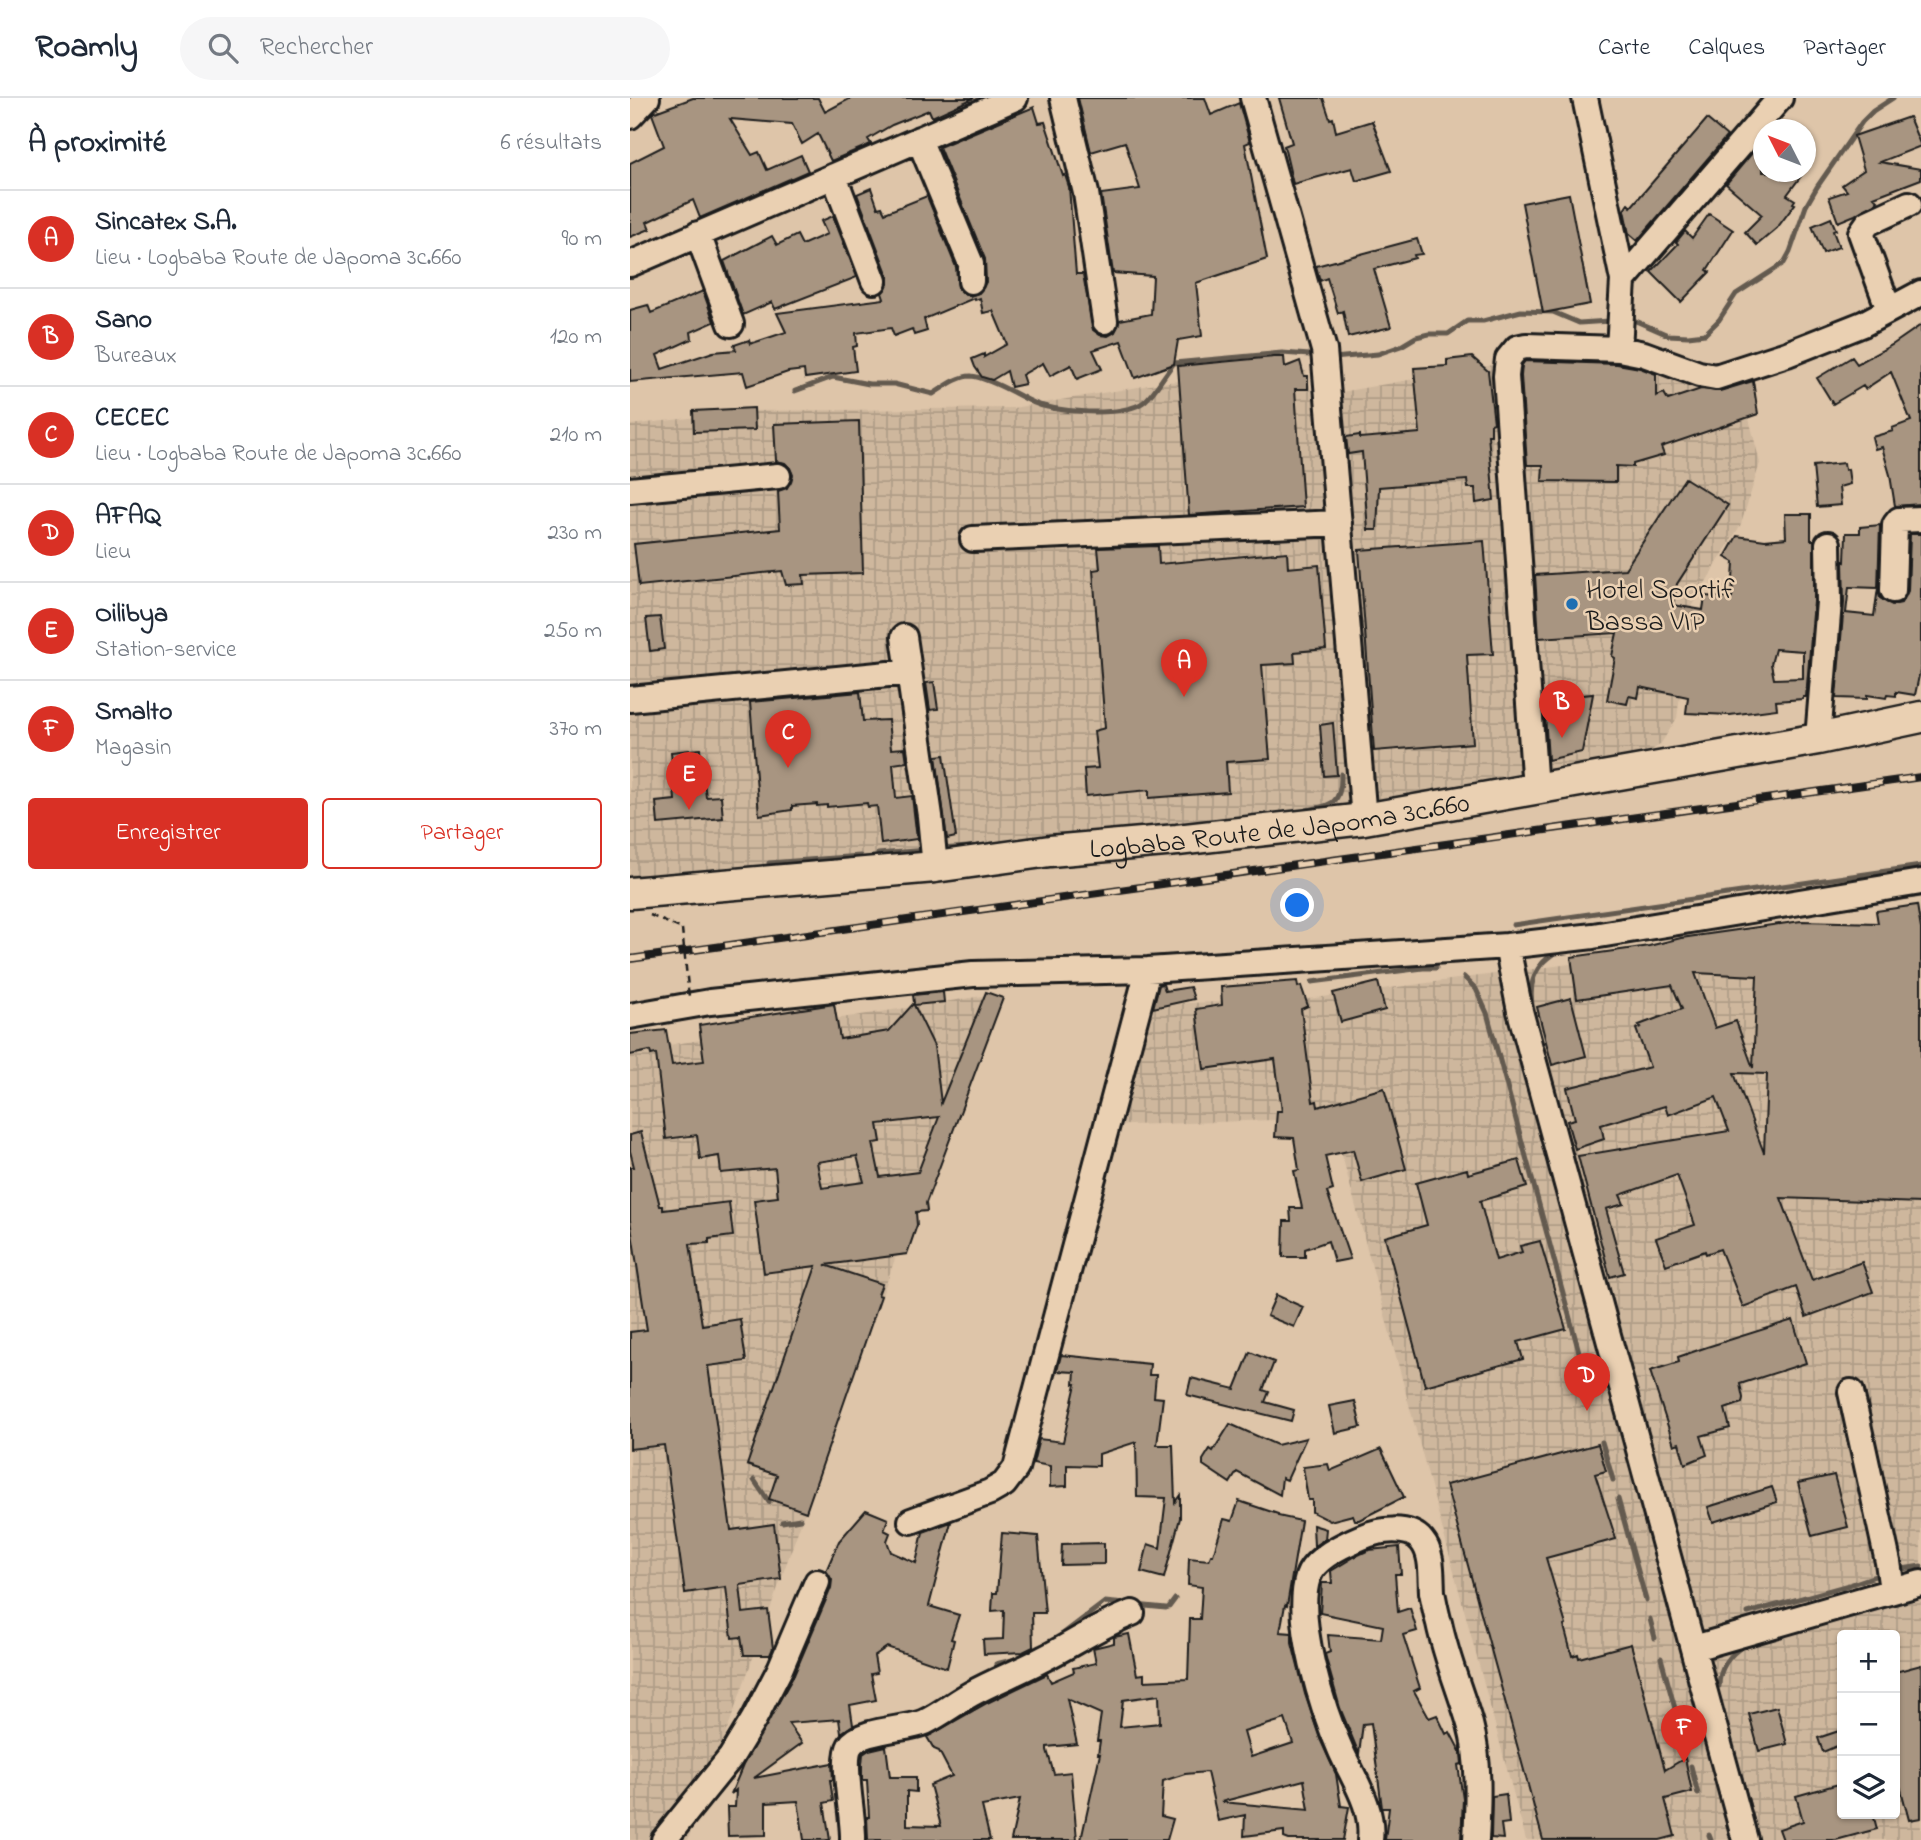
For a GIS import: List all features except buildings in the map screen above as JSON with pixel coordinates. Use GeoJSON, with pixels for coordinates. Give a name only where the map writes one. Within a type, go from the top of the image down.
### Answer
{"type":"FeatureCollection","features":[{"type":"Feature","properties":{"kind":"main road","name":"Logbaba Route de Japoma 3c.660"},"geometry":{"type":"LineString","coordinates":[[635,902],[935,867],[1050,850],[1177,840],[1364,819],[1818,739],[1921,717]]}},
{"type":"Feature","properties":{"kind":"street"},"geometry":{"type":"LineString","coordinates":[[630,116],[647,98]]}},
{"type":"Feature","properties":{"kind":"street"},"geometry":{"type":"LineString","coordinates":[[630,264],[1015,98]]}},
{"type":"Feature","properties":{"kind":"street"},"geometry":{"type":"LineString","coordinates":[[1063,98],[1086,193],[1105,321]]}},
{"type":"Feature","properties":{"kind":"street"},"geometry":{"type":"LineString","coordinates":[[1253,98],[1324,351],[1364,819]]}},
{"type":"Feature","properties":{"kind":"street"},"geometry":{"type":"LineString","coordinates":[[1585,98],[1623,280],[1619,349]]}},
{"type":"Feature","properties":{"kind":"street"},"geometry":{"type":"LineString","coordinates":[[1623,280],[1780,98]]}},
{"type":"Feature","properties":{"kind":"street"},"geometry":{"type":"LineString","coordinates":[[919,139],[971,264],[971,281]]}},
{"type":"Feature","properties":{"kind":"street"},"geometry":{"type":"LineString","coordinates":[[834,176],[874,281]]}},
{"type":"Feature","properties":{"kind":"street"},"geometry":{"type":"LineString","coordinates":[[1889,310],[1861,233],[1868,223],[1909,204]]}},
{"type":"Feature","properties":{"kind":"street"},"geometry":{"type":"LineString","coordinates":[[698,234],[731,324]]}},
{"type":"Feature","properties":{"kind":"street"},"geometry":{"type":"LineString","coordinates":[[1535,789],[1511,460],[1506,376],[1508,359],[1517,348],[1526,346],[1619,349],[1644,354],[1699,374],[1716,377],[1787,354],[1863,324],[1921,293]]}},
{"type":"Feature","properties":{"kind":"street"},"geometry":{"type":"LineString","coordinates":[[630,490],[779,476]]}},
{"type":"Feature","properties":{"kind":"street"},"geometry":{"type":"LineString","coordinates":[[1894,590],[1895,525],[1899,520],[1921,519]]}},
{"type":"Feature","properties":{"kind":"street"},"geometry":{"type":"LineString","coordinates":[[973,539],[1339,523]]}},
{"type":"Feature","properties":{"kind":"street"},"geometry":{"type":"LineString","coordinates":[[1818,739],[1829,602],[1828,544]]}},
{"type":"Feature","properties":{"kind":"street"},"geometry":{"type":"LineString","coordinates":[[904,637],[935,867]]}},
{"type":"Feature","properties":{"kind":"street"},"geometry":{"type":"LineString","coordinates":[[630,699],[909,672]]}},
{"type":"Feature","properties":{"kind":"street"},"geometry":{"type":"LineString","coordinates":[[630,1016],[710,1002],[973,974],[1148,970],[1507,946],[1593,936],[1921,882]]}},
{"type":"Feature","properties":{"kind":"street"},"geometry":{"type":"LineString","coordinates":[[1507,946],[1527,1038],[1745,1840]]}},
{"type":"Feature","properties":{"kind":"street"},"geometry":{"type":"LineString","coordinates":[[911,1521],[990,1492],[1004,1484],[1016,1468],[1148,970]]}},
{"type":"Feature","properties":{"kind":"street"},"geometry":{"type":"LineString","coordinates":[[1851,1392],[1890,1576]]}},
{"type":"Feature","properties":{"kind":"street"},"geometry":{"type":"LineString","coordinates":[[1370,1840],[1371,1815],[1336,1740],[1321,1699],[1306,1625],[1305,1593],[1309,1574],[1327,1555],[1347,1543],[1374,1532],[1409,1532],[1422,1540],[1430,1557],[1440,1632],[1471,1727],[1476,1757],[1476,1840]]}},
{"type":"Feature","properties":{"kind":"street"},"geometry":{"type":"LineString","coordinates":[[1694,1648],[1890,1576],[1921,1583]]}},
{"type":"Feature","properties":{"kind":"street"},"geometry":{"type":"LineString","coordinates":[[664,1840],[731,1757],[780,1669],[817,1582]]}},
{"type":"Feature","properties":{"kind":"street"},"geometry":{"type":"LineString","coordinates":[[853,1840],[846,1756],[854,1741],[864,1736],[926,1721],[973,1692],[1046,1658],[1107,1623],[1132,1613]]}},
{"type":"Feature","properties":{"kind":"path"},"geometry":{"type":"LineString","coordinates":[[635,902],[682,929],[689,997]]}},
{"type":"Feature","properties":{"kind":"shaded area"},"geometry":{"type":"Polygon","coordinates":[[[1504,363],[1616,367],[1743,394],[1760,463],[1741,524],[1692,605],[1677,718],[1660,745],[1632,762],[1378,806],[630,888],[630,425],[749,411],[1013,408],[1168,382],[1306,371],[1312,395],[1330,394],[1504,363]]]}},
{"type":"Feature","properties":{"kind":"shaded area"},"geometry":{"type":"Polygon","coordinates":[[[1921,917],[1921,1840],[1526,1840],[1332,1118],[1102,1126],[1146,1004],[1300,1000],[1921,917]]]}},
{"type":"Feature","properties":{"kind":"shaded area"},"geometry":{"type":"Polygon","coordinates":[[[989,995],[688,1840],[630,1840],[630,1051],[989,995]]]}},
{"type":"Feature","properties":{"kind":"waterway"},"geometry":{"type":"LineString","coordinates":[[1629,318],[1668,335],[1705,334],[1719,320],[1736,294],[1784,263],[1806,206],[1817,187],[1862,122],[1893,98]]}},
{"type":"Feature","properties":{"kind":"waterway"},"geometry":{"type":"LineString","coordinates":[[1333,358],[1378,354],[1416,337],[1448,334],[1467,321],[1483,321],[1521,311],[1553,312],[1579,323],[1610,321]]}},
{"type":"Feature","properties":{"kind":"waterway"},"geometry":{"type":"LineString","coordinates":[[795,391],[833,377],[869,384],[894,384],[933,394],[956,380],[971,376],[1040,405],[1071,411],[1106,412],[1122,410],[1145,401],[1174,363],[1282,353],[1310,355]]}},
{"type":"Feature","properties":{"kind":"waterway"},"geometry":{"type":"LineString","coordinates":[[1306,810],[1323,807],[1334,801],[1340,791],[1341,774]]}},
{"type":"Feature","properties":{"kind":"waterway"},"geometry":{"type":"LineString","coordinates":[[940,849],[983,846]]}},
{"type":"Feature","properties":{"kind":"waterway"},"geometry":{"type":"LineString","coordinates":[[878,854],[927,850]]}},
{"type":"Feature","properties":{"kind":"waterway"},"geometry":{"type":"LineString","coordinates":[[769,863],[860,856]]}},
{"type":"Feature","properties":{"kind":"waterway"},"geometry":{"type":"LineString","coordinates":[[1513,925],[1921,866]]}},
{"type":"Feature","properties":{"kind":"waterway"},"geometry":{"type":"LineString","coordinates":[[1851,906],[1921,895]]}},
{"type":"Feature","properties":{"kind":"waterway"},"geometry":{"type":"LineString","coordinates":[[1534,1015],[1531,995],[1534,977],[1543,962],[1560,950]]}},
{"type":"Feature","properties":{"kind":"waterway"},"geometry":{"type":"LineString","coordinates":[[1312,982],[1436,968]]}},
{"type":"Feature","properties":{"kind":"waterway"},"geometry":{"type":"LineString","coordinates":[[1464,977],[1476,989],[1487,1013],[1588,1385]]}},
{"type":"Feature","properties":{"kind":"waterway"},"geometry":{"type":"LineString","coordinates":[[1602,1442],[1613,1480]]}},
{"type":"Feature","properties":{"kind":"waterway"},"geometry":{"type":"LineString","coordinates":[[754,1480],[769,1502]]}},
{"type":"Feature","properties":{"kind":"waterway"},"geometry":{"type":"LineString","coordinates":[[1618,1499],[1646,1600]]}},
{"type":"Feature","properties":{"kind":"waterway"},"geometry":{"type":"LineString","coordinates":[[782,1522],[800,1519]]}},
{"type":"Feature","properties":{"kind":"waterway"},"geometry":{"type":"LineString","coordinates":[[1896,1570],[1921,1566]]}},
{"type":"Feature","properties":{"kind":"waterway"},"geometry":{"type":"LineString","coordinates":[[1748,1613],[1884,1573]]}},
{"type":"Feature","properties":{"kind":"waterway"},"geometry":{"type":"LineString","coordinates":[[1056,1639],[1105,1602],[1166,1608],[1175,1599]]}},
{"type":"Feature","properties":{"kind":"waterway"},"geometry":{"type":"LineString","coordinates":[[1650,1619],[1655,1638]]}},
{"type":"Feature","properties":{"kind":"waterway"},"geometry":{"type":"LineString","coordinates":[[1719,1686],[1726,1662],[1746,1644]]}},
{"type":"Feature","properties":{"kind":"waterway"},"geometry":{"type":"LineString","coordinates":[[1661,1658],[1684,1741]]}},
{"type":"Feature","properties":{"kind":"waterway"},"geometry":{"type":"LineString","coordinates":[[996,1664],[1016,1659]]}},
{"type":"Feature","properties":{"kind":"waterway"},"geometry":{"type":"LineString","coordinates":[[1691,1766],[1698,1794]]}},
{"type":"Feature","properties":{"kind":"waterway"},"geometry":{"type":"LineString","coordinates":[[1740,1775],[1758,1840]]}},
{"type":"Feature","properties":{"kind":"waterway"},"geometry":{"type":"LineString","coordinates":[[1709,1835],[1711,1840]]}},
{"type":"Feature","properties":{"kind":"railway"},"geometry":{"type":"LineString","coordinates":[[630,959],[1921,777]]}},
{"type":"Feature","properties":{"kind":"place","name":"Hotel Sportif Bassa VIP"},"geometry":{"type":"Point","coordinates":[1572,604]}},
{"type":"Feature","properties":{"kind":"place","name":"Sincatex S.A."},"geometry":{"type":"Point","coordinates":[1184,697]}},
{"type":"Feature","properties":{"kind":"place","name":"Sano"},"geometry":{"type":"Point","coordinates":[1562,738]}},
{"type":"Feature","properties":{"kind":"place","name":"CECEC"},"geometry":{"type":"Point","coordinates":[788,768]}},
{"type":"Feature","properties":{"kind":"place","name":"Oilibya"},"geometry":{"type":"Point","coordinates":[689,810]}},
{"type":"Feature","properties":{"kind":"place","name":"AFAQ"},"geometry":{"type":"Point","coordinates":[1587,1411]}},
{"type":"Feature","properties":{"kind":"place","name":"Smalto"},"geometry":{"type":"Point","coordinates":[1684,1763]}}]}
